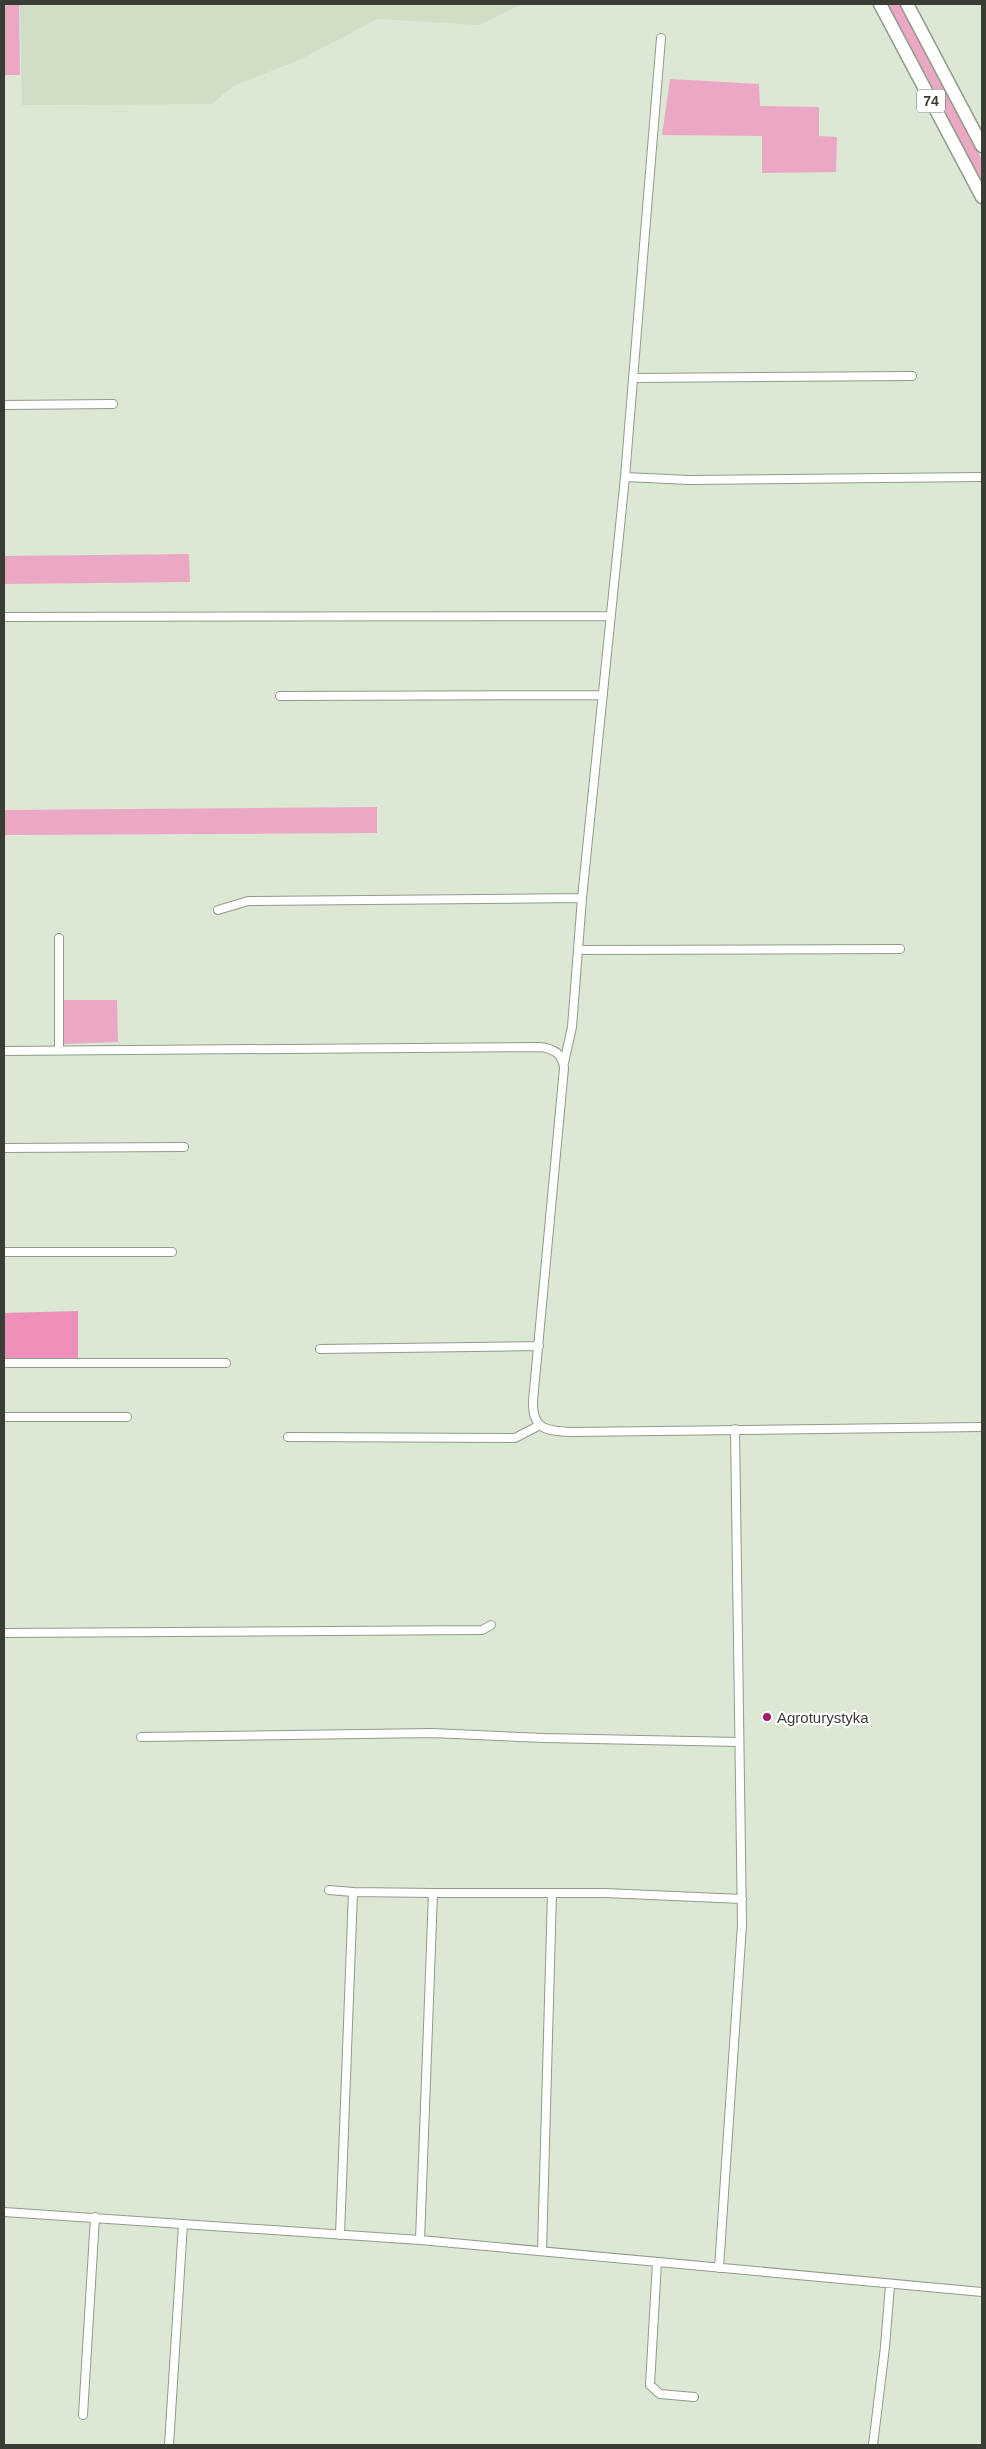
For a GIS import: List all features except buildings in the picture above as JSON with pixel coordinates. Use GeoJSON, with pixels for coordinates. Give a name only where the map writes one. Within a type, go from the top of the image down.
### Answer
{"type":"FeatureCollection","features":[{"type":"Feature","properties":{"kind":"main road","name":"74"},"geometry":{"type":"LineString","coordinates":[[880,4],[982,197]]}},
{"type":"Feature","properties":{"kind":"main road","name":"74"},"geometry":{"type":"LineString","coordinates":[[907,4],[982,146]]}},
{"type":"Feature","properties":{"kind":"street"},"geometry":{"type":"LineString","coordinates":[[661,38],[625,477],[582,898],[572,1028],[564,1063],[533,1409],[540,1425],[555,1431],[982,1427]]}},
{"type":"Feature","properties":{"kind":"street"},"geometry":{"type":"LineString","coordinates":[[633,378],[912,376]]}},
{"type":"Feature","properties":{"kind":"street"},"geometry":{"type":"LineString","coordinates":[[4,404],[114,404]]}},
{"type":"Feature","properties":{"kind":"street"},"geometry":{"type":"LineString","coordinates":[[625,477],[689,480],[982,478]]}},
{"type":"Feature","properties":{"kind":"street"},"geometry":{"type":"LineString","coordinates":[[4,617],[611,616]]}},
{"type":"Feature","properties":{"kind":"street"},"geometry":{"type":"LineString","coordinates":[[280,696],[603,695]]}},
{"type":"Feature","properties":{"kind":"street"},"geometry":{"type":"LineString","coordinates":[[218,910],[248,902],[582,898]]}},
{"type":"Feature","properties":{"kind":"street"},"geometry":{"type":"LineString","coordinates":[[59,938],[60,1051]]}},
{"type":"Feature","properties":{"kind":"street"},"geometry":{"type":"LineString","coordinates":[[578,950],[900,949]]}},
{"type":"Feature","properties":{"kind":"street"},"geometry":{"type":"LineString","coordinates":[[4,1051],[539,1047],[552,1050],[561,1056],[564,1063]]}},
{"type":"Feature","properties":{"kind":"street"},"geometry":{"type":"LineString","coordinates":[[4,1148],[184,1147]]}},
{"type":"Feature","properties":{"kind":"street"},"geometry":{"type":"LineString","coordinates":[[4,1252],[172,1252]]}},
{"type":"Feature","properties":{"kind":"street"},"geometry":{"type":"LineString","coordinates":[[320,1349],[539,1346]]}},
{"type":"Feature","properties":{"kind":"street"},"geometry":{"type":"LineString","coordinates":[[4,1363],[226,1363]]}},
{"type":"Feature","properties":{"kind":"street"},"geometry":{"type":"LineString","coordinates":[[4,1417],[127,1418]]}},
{"type":"Feature","properties":{"kind":"street"},"geometry":{"type":"LineString","coordinates":[[288,1437],[515,1438],[540,1425]]}},
{"type":"Feature","properties":{"kind":"street"},"geometry":{"type":"LineString","coordinates":[[719,2268],[738,1995],[742,1899],[735,1430]]}},
{"type":"Feature","properties":{"kind":"street"},"geometry":{"type":"LineString","coordinates":[[4,1633],[482,1630],[491,1625]]}},
{"type":"Feature","properties":{"kind":"street"},"geometry":{"type":"LineString","coordinates":[[141,1737],[432,1733],[544,1738],[739,1742]]}},
{"type":"Feature","properties":{"kind":"street"},"geometry":{"type":"LineString","coordinates":[[328,1890],[353,1892],[552,1893],[742,1899]]}},
{"type":"Feature","properties":{"kind":"street"},"geometry":{"type":"LineString","coordinates":[[340,2235],[353,1892]]}},
{"type":"Feature","properties":{"kind":"street"},"geometry":{"type":"LineString","coordinates":[[420,2240],[433,1893]]}},
{"type":"Feature","properties":{"kind":"street"},"geometry":{"type":"LineString","coordinates":[[542,2252],[552,1893]]}},
{"type":"Feature","properties":{"kind":"street"},"geometry":{"type":"LineString","coordinates":[[4,2212],[420,2240],[982,2292]]}},
{"type":"Feature","properties":{"kind":"street"},"geometry":{"type":"LineString","coordinates":[[83,2415],[95,2217]]}},
{"type":"Feature","properties":{"kind":"street"},"geometry":{"type":"LineString","coordinates":[[169,2445],[183,2224]]}},
{"type":"Feature","properties":{"kind":"street"},"geometry":{"type":"LineString","coordinates":[[657,2262],[650,2385],[660,2394],[694,2397]]}},
{"type":"Feature","properties":{"kind":"street"},"geometry":{"type":"LineString","coordinates":[[873,2445],[890,2284]]}},
{"type":"Feature","properties":{"kind":"shaded area"},"geometry":{"type":"Polygon","coordinates":[[[4,4],[19,4],[20,75],[4,75],[4,4]]]}},
{"type":"Feature","properties":{"kind":"shaded area"},"geometry":{"type":"Polygon","coordinates":[[[20,4],[522,4],[480,25],[377,19],[301,59],[233,86],[212,104],[22,105],[20,4]]]}},
{"type":"Feature","properties":{"kind":"shaded area"},"geometry":{"type":"Polygon","coordinates":[[[885,4],[900,4],[982,160],[982,188],[885,4]]]}},
{"type":"Feature","properties":{"kind":"shaded area"},"geometry":{"type":"Polygon","coordinates":[[[670,79],[759,84],[760,106],[819,107],[819,136],[837,137],[836,172],[762,173],[762,136],[662,135],[670,79]]]}},
{"type":"Feature","properties":{"kind":"shaded area"},"geometry":{"type":"Polygon","coordinates":[[[189,554],[190,582],[4,584],[4,556],[189,554]]]}},
{"type":"Feature","properties":{"kind":"shaded area"},"geometry":{"type":"Polygon","coordinates":[[[377,807],[377,833],[4,835],[4,810],[377,807]]]}},
{"type":"Feature","properties":{"kind":"shaded area"},"geometry":{"type":"Polygon","coordinates":[[[63,1000],[117,1000],[118,1042],[63,1044],[63,1000]]]}},
{"type":"Feature","properties":{"kind":"shaded area"},"geometry":{"type":"Polygon","coordinates":[[[78,1311],[78,1358],[4,1358],[4,1313],[78,1311]]]}},
{"type":"Feature","properties":{"kind":"place","name":"Agroturystyka"},"geometry":{"type":"Point","coordinates":[767,1717]}}]}
